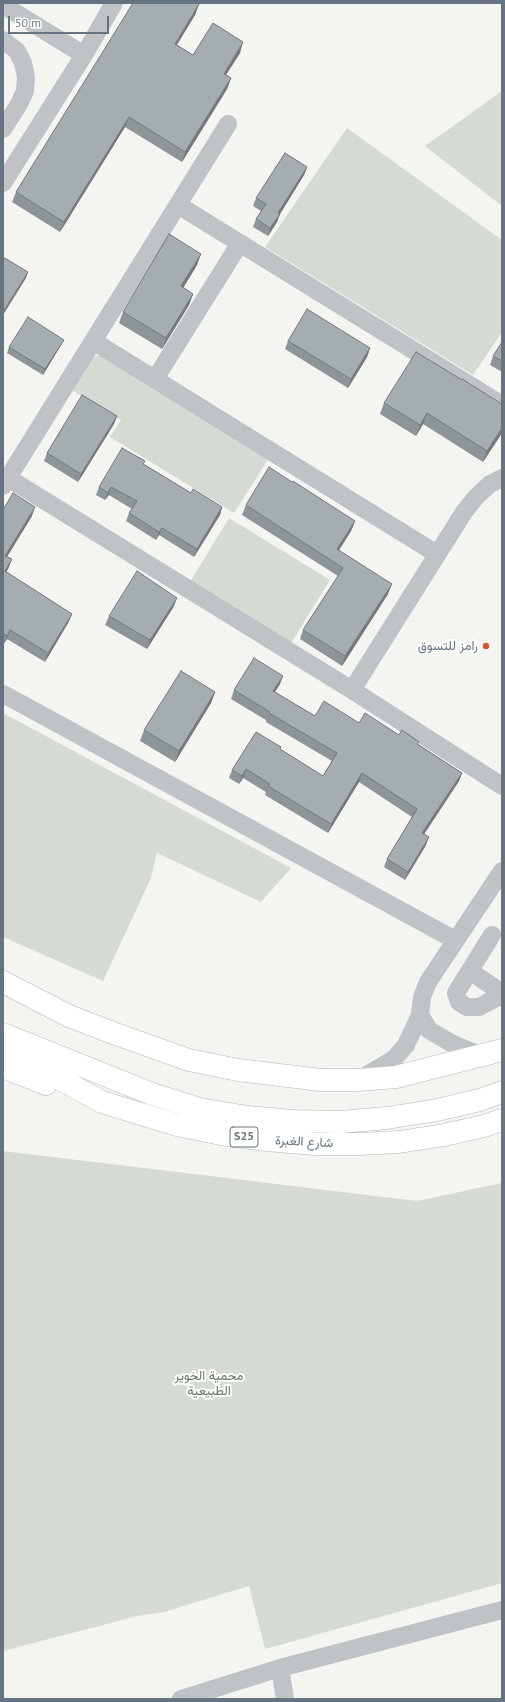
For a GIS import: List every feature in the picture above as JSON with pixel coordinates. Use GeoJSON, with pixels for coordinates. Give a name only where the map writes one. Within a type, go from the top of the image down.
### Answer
{"type":"FeatureCollection","features":[{"type":"Feature","properties":{"kind":"main road"},"geometry":{"type":"LineString","coordinates":[[3,982],[69,1016],[189,1060],[238,1070],[321,1080],[358,1080],[396,1077],[492,1053]]}},
{"type":"Feature","properties":{"kind":"main road"},"geometry":{"type":"LineString","coordinates":[[3,1034],[152,1094],[200,1109],[247,1117],[293,1121],[332,1122],[387,1118],[437,1110],[480,1100],[502,1092]]}},
{"type":"Feature","properties":{"kind":"main road","name":"شارع الغبرة"},"geometry":{"type":"LineString","coordinates":[[3,1045],[25,1060],[102,1102],[177,1125],[266,1140],[315,1144],[399,1142],[444,1135],[484,1126],[502,1120]]}},
{"type":"Feature","properties":{"kind":"main road"},"geometry":{"type":"LineString","coordinates":[[3,1067],[54,1087],[102,1102]]}},
{"type":"Feature","properties":{"kind":"street"},"geometry":{"type":"LineString","coordinates":[[3,183],[84,55],[114,3]]}},
{"type":"Feature","properties":{"kind":"street"},"geometry":{"type":"LineString","coordinates":[[3,5],[84,55]]}},
{"type":"Feature","properties":{"kind":"street"},"geometry":{"type":"LineString","coordinates":[[3,40],[16,51],[23,63],[26,77],[25,91],[19,104],[3,129]]}},
{"type":"Feature","properties":{"kind":"street"},"geometry":{"type":"LineString","coordinates":[[228,124],[5,482],[352,690],[502,786]]}},
{"type":"Feature","properties":{"kind":"street"},"geometry":{"type":"LineString","coordinates":[[178,205],[502,405]]}},
{"type":"Feature","properties":{"kind":"street"},"geometry":{"type":"LineString","coordinates":[[155,379],[240,243]]}},
{"type":"Feature","properties":{"kind":"street"},"geometry":{"type":"LineString","coordinates":[[93,341],[437,554]]}},
{"type":"Feature","properties":{"kind":"street"},"geometry":{"type":"LineString","coordinates":[[352,690],[464,512],[476,497],[490,484],[502,478]]}},
{"type":"Feature","properties":{"kind":"street"},"geometry":{"type":"LineString","coordinates":[[3,694],[455,940]]}},
{"type":"Feature","properties":{"kind":"street"},"geometry":{"type":"LineString","coordinates":[[358,1080],[381,1068],[394,1059],[406,1045],[420,1015],[422,997],[428,982],[502,871]]}},
{"type":"Feature","properties":{"kind":"street"},"geometry":{"type":"LineString","coordinates":[[469,921],[497,938],[470,971],[456,993],[459,1002],[468,1007],[479,1007],[502,994],[470,971]]}},
{"type":"Feature","properties":{"kind":"street"},"geometry":{"type":"LineString","coordinates":[[420,1015],[429,1030],[451,1043],[492,1053]]}},
{"type":"Feature","properties":{"kind":"street"},"geometry":{"type":"LineString","coordinates":[[182,1699],[280,1668],[502,1610]]}},
{"type":"Feature","properties":{"kind":"street"},"geometry":{"type":"LineString","coordinates":[[280,1668],[285,1699]]}},
{"type":"Feature","properties":{"kind":"green space"},"geometry":{"type":"Polygon","coordinates":[[[502,91],[502,206],[425,146],[502,91]]]}},
{"type":"Feature","properties":{"kind":"green space"},"geometry":{"type":"Polygon","coordinates":[[[347,128],[502,240],[502,332],[473,375],[265,247],[347,128]]]}},
{"type":"Feature","properties":{"kind":"green space"},"geometry":{"type":"Polygon","coordinates":[[[102,355],[269,458],[234,513],[110,437],[121,420],[68,388],[87,358],[102,355]]]}},
{"type":"Feature","properties":{"kind":"green space"},"geometry":{"type":"Polygon","coordinates":[[[229,518],[330,580],[291,643],[190,582],[229,518]]]}},
{"type":"Feature","properties":{"kind":"green space"},"geometry":{"type":"Polygon","coordinates":[[[3,713],[291,868],[261,902],[157,853],[151,878],[103,981],[3,937],[3,713]]]}},
{"type":"Feature","properties":{"kind":"green space","name":"محمية الخوير الطبيعية"},"geometry":{"type":"Polygon","coordinates":[[[3,1151],[417,1201],[502,1183],[502,1583],[265,1649],[249,1586],[164,1612],[137,1616],[3,1651],[3,1151]]]}},
{"type":"Feature","properties":{"kind":"building"},"geometry":{"type":"Polygon","coordinates":[[[133,3],[199,4],[175,44],[193,55],[213,23],[243,42],[224,74],[231,78],[185,152],[129,117],[64,222],[16,192],[133,3]]]}},
{"type":"Feature","properties":{"kind":"building"},"geometry":{"type":"Polygon","coordinates":[[[285,153],[307,167],[278,213],[280,214],[270,228],[256,219],[266,204],[256,198],[285,153]]]}},
{"type":"Feature","properties":{"kind":"building"},"geometry":{"type":"Polygon","coordinates":[[[169,234],[201,254],[181,286],[193,294],[166,338],[123,312],[169,234]]]}},
{"type":"Feature","properties":{"kind":"building"},"geometry":{"type":"Polygon","coordinates":[[[3,257],[28,272],[3,312],[3,257]]]}},
{"type":"Feature","properties":{"kind":"building"},"geometry":{"type":"Polygon","coordinates":[[[307,309],[370,348],[351,379],[288,341],[307,309]]]}},
{"type":"Feature","properties":{"kind":"building"},"geometry":{"type":"Polygon","coordinates":[[[28,317],[64,340],[45,369],[9,347],[28,317]]]}},
{"type":"Feature","properties":{"kind":"building"},"geometry":{"type":"Polygon","coordinates":[[[502,342],[502,361],[493,356],[502,342]]]}},
{"type":"Feature","properties":{"kind":"building"},"geometry":{"type":"Polygon","coordinates":[[[416,352],[502,404],[502,428],[487,451],[427,413],[420,425],[384,403],[416,352]]]}},
{"type":"Feature","properties":{"kind":"building"},"geometry":{"type":"Polygon","coordinates":[[[82,395],[117,416],[81,474],[47,453],[82,395]]]}},
{"type":"Feature","properties":{"kind":"building"},"geometry":{"type":"Polygon","coordinates":[[[122,448],[145,461],[143,464],[191,493],[193,489],[222,507],[197,549],[162,528],[159,532],[129,513],[137,501],[111,487],[108,493],[99,487],[122,448]]]}},
{"type":"Feature","properties":{"kind":"building"},"geometry":{"type":"Polygon","coordinates":[[[269,467],[355,521],[337,549],[392,584],[345,656],[303,630],[343,568],[246,505],[269,467]]]}},
{"type":"Feature","properties":{"kind":"building"},"geometry":{"type":"Polygon","coordinates":[[[13,493],[35,507],[5,556],[12,559],[5,571],[72,614],[48,653],[10,630],[7,636],[3,633],[3,510],[13,493]]]}},
{"type":"Feature","properties":{"kind":"building"},"geometry":{"type":"Polygon","coordinates":[[[137,571],[177,598],[150,640],[109,616],[137,571]]]}},
{"type":"Feature","properties":{"kind":"building"},"geometry":{"type":"Polygon","coordinates":[[[254,658],[283,676],[273,691],[315,716],[324,701],[359,723],[365,713],[399,735],[402,730],[419,742],[417,744],[462,773],[422,833],[429,837],[408,872],[387,859],[417,809],[362,773],[331,824],[268,786],[270,784],[246,769],[242,776],[232,770],[256,732],[323,776],[337,753],[269,713],[270,712],[234,690],[254,658]]]}},
{"type":"Feature","properties":{"kind":"building"},"geometry":{"type":"Polygon","coordinates":[[[181,671],[215,692],[179,751],[144,730],[181,671]]]}},
{"type":"Feature","properties":{"kind":"place","name":"رامز للتسوق"},"geometry":{"type":"Point","coordinates":[486,646]}}]}
